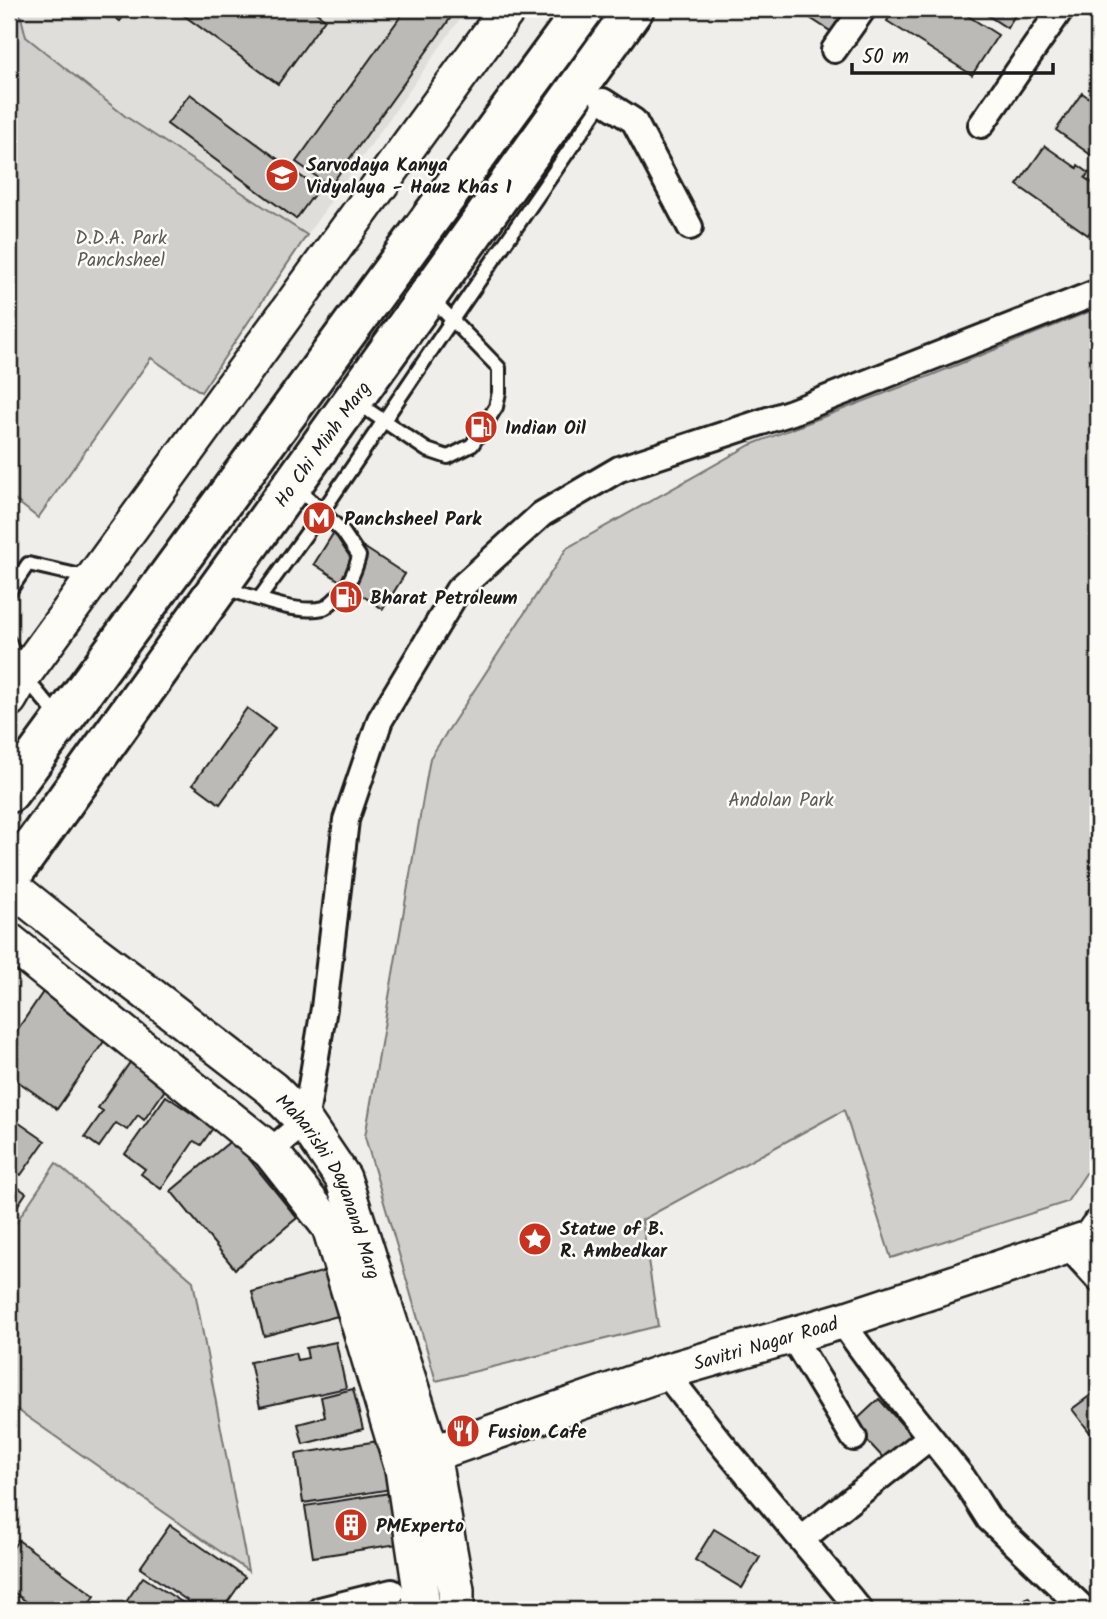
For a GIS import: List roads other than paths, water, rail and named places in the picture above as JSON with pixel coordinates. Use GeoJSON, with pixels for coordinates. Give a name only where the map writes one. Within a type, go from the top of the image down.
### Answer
{"type":"FeatureCollection","features":[{"type":"Feature","properties":{"kind":"main road"},"geometry":{"type":"LineString","coordinates":[[9,793],[584,9]]}},
{"type":"Feature","properties":{"kind":"main road","name":"Ho Chi Minh Marg"},"geometry":{"type":"LineString","coordinates":[[9,879],[293,483],[368,410],[590,94],[634,9]]}},
{"type":"Feature","properties":{"kind":"street"},"geometry":{"type":"LineString","coordinates":[[16,687],[508,9]]}},
{"type":"Feature","properties":{"kind":"street"},"geometry":{"type":"LineString","coordinates":[[834,50],[863,9]]}},
{"type":"Feature","properties":{"kind":"street"},"geometry":{"type":"LineString","coordinates":[[981,125],[1061,9]]}},
{"type":"Feature","properties":{"kind":"street"},"geometry":{"type":"LineString","coordinates":[[590,94],[634,121],[690,228]]}},
{"type":"Feature","properties":{"kind":"street"},"geometry":{"type":"LineString","coordinates":[[270,1151],[305,1122],[324,1008],[346,820],[380,720],[458,590],[541,514],[620,469],[792,412],[1098,292]]}},
{"type":"Feature","properties":{"kind":"street","name":"Maharishi Dayanand Marg"},"geometry":{"type":"LineString","coordinates":[[9,885],[272,1089],[305,1122],[343,1178],[417,1462],[456,1590],[456,1610]]}},
{"type":"Feature","properties":{"kind":"street","name":"Maharishi Dayanand Marg"},"geometry":{"type":"LineString","coordinates":[[9,941],[270,1151],[330,1227],[417,1462],[421,1610]]}},
{"type":"Feature","properties":{"kind":"street"},"geometry":{"type":"LineString","coordinates":[[55,978],[84,945]]}},
{"type":"Feature","properties":{"kind":"street"},"geometry":{"type":"LineString","coordinates":[[128,1038],[158,1001]]}},
{"type":"Feature","properties":{"kind":"street","name":"Savitri Nagar Road"},"geometry":{"type":"LineString","coordinates":[[417,1462],[665,1372],[841,1321],[1068,1246],[1091,1238],[1098,1228]]}},
{"type":"Feature","properties":{"kind":"street"},"geometry":{"type":"LineString","coordinates":[[1068,1246],[1098,1279]]}},
{"type":"Feature","properties":{"kind":"street"},"geometry":{"type":"LineString","coordinates":[[841,1321],[963,1478],[989,1519],[1086,1610]]}},
{"type":"Feature","properties":{"kind":"street"},"geometry":{"type":"LineString","coordinates":[[792,1336],[854,1438]]}},
{"type":"Feature","properties":{"kind":"street"},"geometry":{"type":"LineString","coordinates":[[665,1372],[860,1610]]}},
{"type":"Feature","properties":{"kind":"street"},"geometry":{"type":"LineString","coordinates":[[803,1539],[930,1437]]}},
{"type":"Feature","properties":{"kind":"street"},"geometry":{"type":"LineString","coordinates":[[320,1610],[392,1592]]}},
{"type":"Feature","properties":{"kind":"lane"},"geometry":{"type":"LineString","coordinates":[[259,599],[322,512],[368,410],[427,450],[448,457],[471,445],[496,407],[499,368],[440,308]]}},
{"type":"Feature","properties":{"kind":"lane"},"geometry":{"type":"LineString","coordinates":[[220,585],[259,599],[296,608],[326,608],[343,592],[354,574],[359,556],[343,532],[293,483]]}},
{"type":"Feature","properties":{"kind":"lane"},"geometry":{"type":"LineString","coordinates":[[9,592],[28,564],[93,579]]}},
{"type":"Feature","properties":{"kind":"lane"},"geometry":{"type":"LineString","coordinates":[[9,642],[16,687],[62,722]]}},
{"type":"Feature","properties":{"kind":"place","name":"Sarvodaya Kanya Vidyalaya - Hauz Khas 1"},"geometry":{"type":"Point","coordinates":[282,175]}},
{"type":"Feature","properties":{"kind":"place","name":"Indian Oil"},"geometry":{"type":"Point","coordinates":[481,427]}},
{"type":"Feature","properties":{"kind":"place","name":"Panchsheel Park"},"geometry":{"type":"Point","coordinates":[319,518]}},
{"type":"Feature","properties":{"kind":"place","name":"Bharat Petroleum"},"geometry":{"type":"Point","coordinates":[346,597]}},
{"type":"Feature","properties":{"kind":"place","name":"Statue of B. R. Ambedkar"},"geometry":{"type":"Point","coordinates":[535,1239]}},
{"type":"Feature","properties":{"kind":"place","name":"Fusion Cafe"},"geometry":{"type":"Point","coordinates":[463,1431]}},
{"type":"Feature","properties":{"kind":"place","name":"PMExperto"},"geometry":{"type":"Point","coordinates":[351,1525]}},
{"type":"Feature","properties":{"kind":"park label","name":"D.D.A. Park Panchsheel"},"geometry":{"type":"Point","coordinates":[121,248]}},
{"type":"Feature","properties":{"kind":"park label","name":"Andolan Park"},"geometry":{"type":"Point","coordinates":[781,799]}}]}
